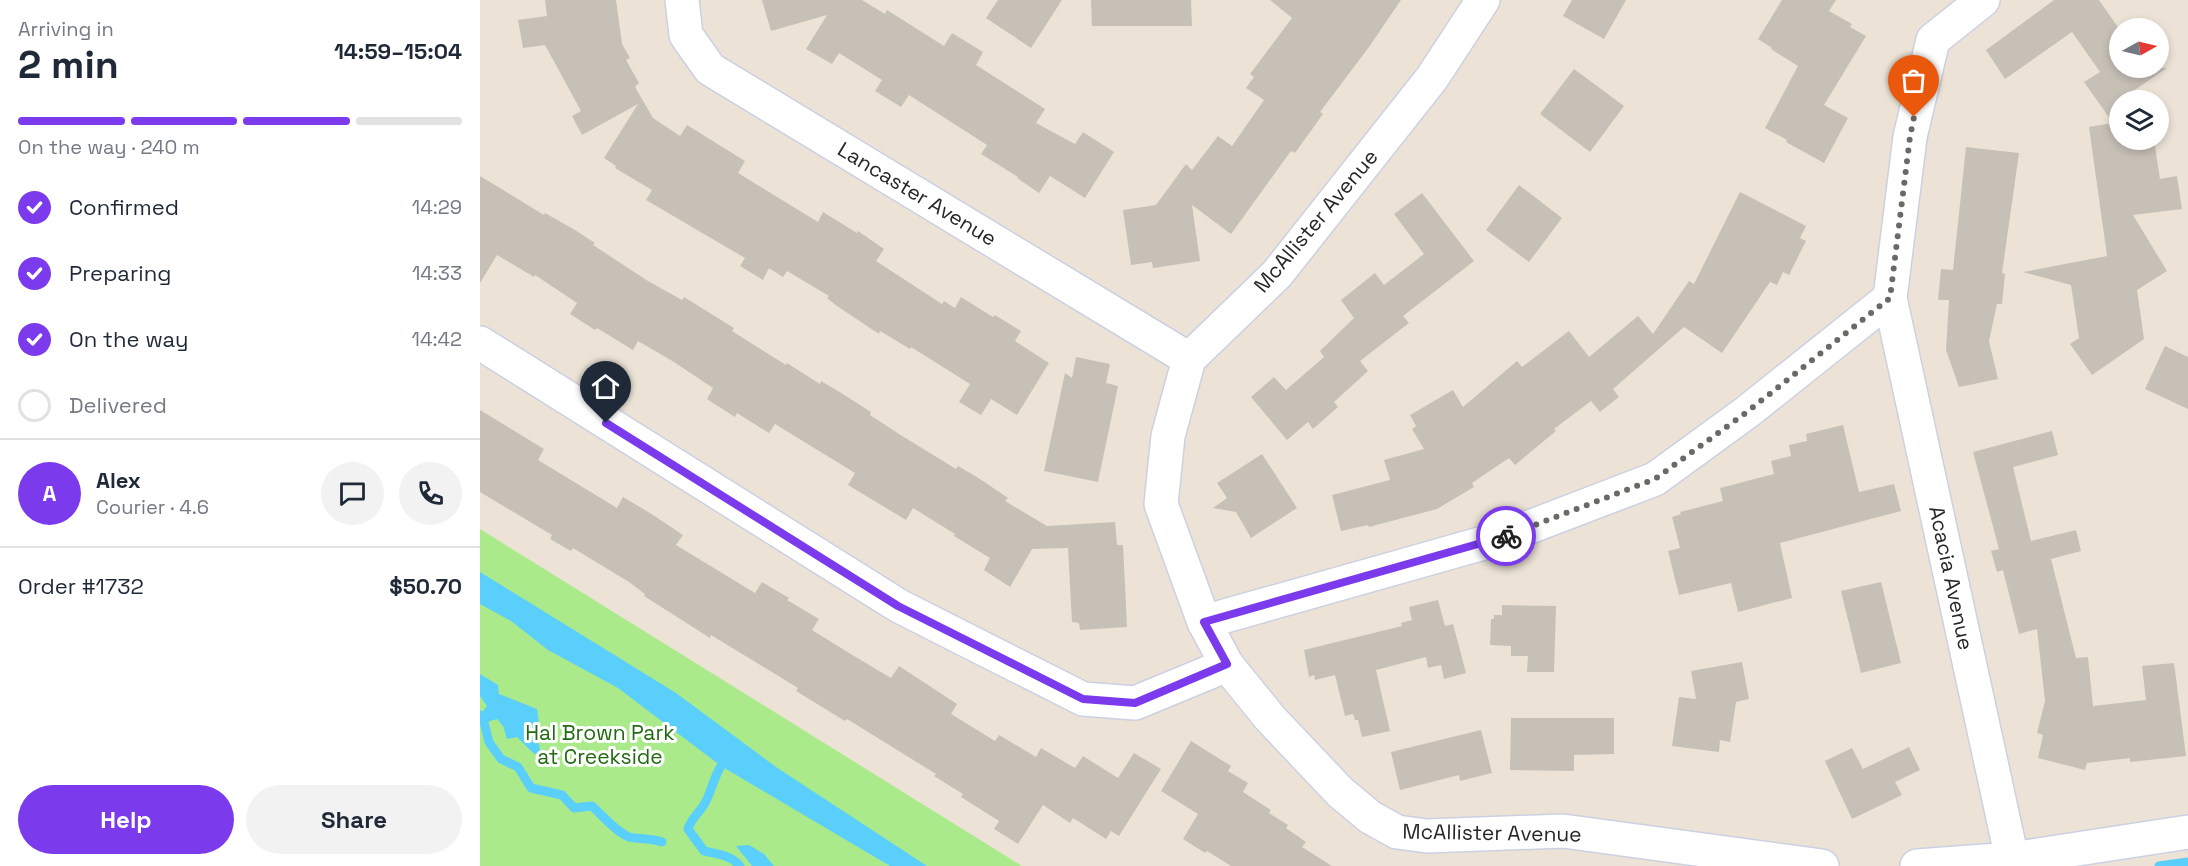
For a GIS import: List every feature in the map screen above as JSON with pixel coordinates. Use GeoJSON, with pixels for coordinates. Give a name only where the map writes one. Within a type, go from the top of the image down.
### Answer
{"type":"FeatureCollection","features":[{"type":"Feature","properties":{"kind":"street","name":"Lancaster Avenue"},"geometry":{"type":"LineString","coordinates":[[682,0],[686,35],[710,69],[1189,359]]}},
{"type":"Feature","properties":{"kind":"street","name":"McAllister Avenue"},"geometry":{"type":"LineString","coordinates":[[1483,0],[1432,78],[1277,274],[1189,359],[1168,436],[1161,504],[1204,622],[1227,664],[1282,732],[1340,792],[1370,817],[1397,832],[1427,836],[1563,831],[1822,866]]}},
{"type":"Feature","properties":{"kind":"street","name":"Acacia Avenue"},"geometry":{"type":"LineString","coordinates":[[1983,0],[1933,40],[1910,137],[1890,298],[2012,858]]}},
{"type":"Feature","properties":{"kind":"street"},"geometry":{"type":"LineString","coordinates":[[1204,622],[1501,538],[1655,479],[1747,412],[1890,298]]}},
{"type":"Feature","properties":{"kind":"street"},"geometry":{"type":"LineString","coordinates":[[480,343],[898,606],[1083,699],[1135,703],[1227,664]]}},
{"type":"Feature","properties":{"kind":"street"},"geometry":{"type":"LineString","coordinates":[[1917,866],[2012,858],[2138,853],[2188,832]]}},
{"type":"Feature","properties":{"kind":"green space","name":"Hal Brown Park at Creekside"},"geometry":{"type":"Polygon","coordinates":[[[480,529],[1022,866],[480,866],[480,529]]]}},
{"type":"Feature","properties":{"kind":"water"},"geometry":{"type":"Polygon","coordinates":[[[480,572],[676,693],[776,767],[927,866],[890,866],[721,766],[618,688],[548,650],[511,621],[480,604],[480,572]]]}},
{"type":"Feature","properties":{"kind":"water"},"geometry":{"type":"Polygon","coordinates":[[[480,674],[498,685],[499,694],[537,709],[539,723],[527,734],[539,744],[541,756],[533,753],[517,737],[507,739],[503,726],[497,719],[487,722],[480,719],[480,715],[487,706],[480,696],[480,674]]]}},
{"type":"Feature","properties":{"kind":"water"},"geometry":{"type":"Polygon","coordinates":[[[749,845],[764,854],[774,866],[752,866],[736,846],[749,845]]]}},
{"type":"Feature","properties":{"kind":"building"},"geometry":{"type":"Polygon","coordinates":[[[545,0],[616,0],[622,44],[630,58],[626,60],[639,83],[635,87],[653,118],[680,136],[687,125],[745,161],[738,173],[818,222],[823,212],[857,233],[858,231],[884,249],[876,261],[942,304],[944,301],[955,308],[961,297],[1021,331],[1015,341],[1049,363],[1017,415],[991,399],[981,415],[959,402],[970,384],[911,347],[910,349],[880,331],[879,334],[837,306],[827,298],[829,296],[787,271],[783,277],[769,268],[763,280],[740,266],[745,258],[646,200],[652,190],[615,168],[616,166],[604,158],[638,104],[582,135],[572,116],[581,111],[545,45],[523,48],[518,20],[547,16],[545,0]]]}},
{"type":"Feature","properties":{"kind":"building"},"geometry":{"type":"Polygon","coordinates":[[[762,0],[862,0],[885,14],[887,10],[944,46],[952,33],[983,52],[976,65],[1045,109],[1036,123],[1075,144],[1083,132],[1114,152],[1085,198],[1050,176],[1039,193],[981,154],[987,145],[909,95],[901,107],[875,91],[882,80],[839,53],[832,64],[806,49],[827,15],[771,31],[762,0]]]}},
{"type":"Feature","properties":{"kind":"building"},"geometry":{"type":"Polygon","coordinates":[[[998,0],[1062,0],[1031,48],[986,18],[998,0]]]}},
{"type":"Feature","properties":{"kind":"building"},"geometry":{"type":"Polygon","coordinates":[[[1091,0],[1191,0],[1192,26],[1092,26],[1091,0]]]}},
{"type":"Feature","properties":{"kind":"building"},"geometry":{"type":"Polygon","coordinates":[[[1270,0],[1401,0],[1320,112],[1323,114],[1295,153],[1291,151],[1231,234],[1192,205],[1200,261],[1153,268],[1152,262],[1131,265],[1123,210],[1156,205],[1186,164],[1192,170],[1218,136],[1232,146],[1264,100],[1246,88],[1254,77],[1250,74],[1292,18],[1270,0]]]}},
{"type":"Feature","properties":{"kind":"building"},"geometry":{"type":"Polygon","coordinates":[[[1572,0],[1626,0],[1604,39],[1563,16],[1572,0]]]}},
{"type":"Feature","properties":{"kind":"building"},"geometry":{"type":"Polygon","coordinates":[[[1782,0],[1836,0],[1829,11],[1852,24],[1850,27],[1866,36],[1824,105],[1848,118],[1824,163],[1765,128],[1798,66],[1758,39],[1782,0]]]}},
{"type":"Feature","properties":{"kind":"building"},"geometry":{"type":"Polygon","coordinates":[[[2054,0],[2099,0],[2112,18],[2109,18],[2109,78],[2152,78],[2135,90],[2109,90],[2109,117],[2084,82],[2100,72],[2072,32],[2005,79],[1986,50],[2054,0]]]}},
{"type":"Feature","properties":{"kind":"building"},"geometry":{"type":"Polygon","coordinates":[[[1574,69],[1624,106],[1590,152],[1540,114],[1574,69]]]}},
{"type":"Feature","properties":{"kind":"building"},"geometry":{"type":"Polygon","coordinates":[[[2109,124],[2109,150],[2156,150],[2160,179],[2177,176],[2182,209],[2133,215],[2167,271],[2137,290],[2144,339],[2092,375],[2070,344],[2079,338],[2071,285],[2023,272],[2107,256],[2089,127],[2109,124]]]}},
{"type":"Feature","properties":{"kind":"building"},"geometry":{"type":"Polygon","coordinates":[[[1966,147],[2019,153],[2002,273],[2005,274],[2002,304],[1997,304],[1989,341],[1998,379],[1959,387],[1946,350],[1949,300],[1938,300],[1941,269],[1953,270],[1966,147]]]}},
{"type":"Feature","properties":{"kind":"building"},"geometry":{"type":"Polygon","coordinates":[[[480,176],[544,215],[545,213],[575,230],[595,243],[593,245],[648,281],[682,300],[684,297],[734,328],[732,331],[786,365],[787,363],[820,384],[821,381],[838,391],[871,412],[870,415],[899,434],[956,469],[958,466],[980,479],[1008,498],[1005,501],[1047,526],[1115,522],[1117,545],[1123,545],[1127,627],[1080,630],[1079,623],[1072,622],[1068,548],[1032,549],[1010,587],[984,570],[990,558],[954,536],[955,534],[913,508],[906,520],[848,485],[855,473],[775,424],[769,433],[737,413],[735,417],[707,399],[713,388],[674,362],[638,341],[633,350],[570,314],[577,303],[535,275],[534,277],[497,255],[480,283],[480,176]]]}},
{"type":"Feature","properties":{"kind":"building"},"geometry":{"type":"Polygon","coordinates":[[[1519,185],[1562,218],[1529,262],[1486,230],[1519,185]]]}},
{"type":"Feature","properties":{"kind":"building"},"geometry":{"type":"Polygon","coordinates":[[[1740,192],[1806,226],[1800,238],[1806,241],[1789,275],[1783,272],[1777,285],[1770,282],[1722,353],[1684,327],[1613,389],[1619,397],[1600,412],[1591,401],[1554,429],[1556,431],[1515,465],[1509,458],[1472,483],[1474,487],[1437,509],[1369,527],[1368,525],[1341,531],[1332,495],[1390,480],[1384,460],[1424,449],[1412,429],[1416,426],[1410,415],[1453,390],[1463,407],[1517,361],[1522,367],[1569,331],[1589,357],[1638,316],[1653,334],[1689,281],[1694,284],[1740,192]]]}},
{"type":"Feature","properties":{"kind":"building"},"geometry":{"type":"Polygon","coordinates":[[[1422,193],[1474,261],[1403,316],[1409,323],[1360,361],[1368,371],[1334,402],[1338,407],[1313,429],[1308,422],[1287,440],[1251,397],[1274,377],[1286,390],[1324,357],[1320,351],[1354,318],[1341,300],[1375,273],[1384,285],[1424,254],[1394,214],[1422,193]]]}},
{"type":"Feature","properties":{"kind":"building"},"geometry":{"type":"Polygon","coordinates":[[[2165,346],[2188,357],[2188,409],[2145,389],[2165,346]]]}},
{"type":"Feature","properties":{"kind":"building"},"geometry":{"type":"Polygon","coordinates":[[[1076,357],[1110,364],[1106,383],[1118,386],[1098,482],[1044,471],[1065,373],[1072,378],[1076,357]]]}},
{"type":"Feature","properties":{"kind":"building"},"geometry":{"type":"Polygon","coordinates":[[[480,410],[544,449],[538,460],[617,508],[623,497],[683,535],[676,545],[755,593],[762,582],[789,598],[787,600],[819,619],[812,630],[854,656],[891,678],[899,666],[957,704],[951,714],[995,741],[999,735],[1036,757],[1041,748],[1075,768],[1083,756],[1118,778],[1134,753],[1161,769],[1119,836],[1111,831],[1106,839],[1073,818],[1070,823],[1043,805],[1018,844],[994,829],[999,821],[961,797],[963,794],[934,776],[936,774],[847,719],[845,721],[796,691],[798,688],[711,635],[710,638],[644,596],[645,594],[629,582],[573,548],[571,551],[550,539],[552,535],[480,492],[480,410]]]}},
{"type":"Feature","properties":{"kind":"building"},"geometry":{"type":"Polygon","coordinates":[[[1843,425],[1859,492],[1894,484],[1901,511],[1780,543],[1792,598],[1738,612],[1731,583],[1679,595],[1668,551],[1680,548],[1672,517],[1681,514],[1680,512],[1723,501],[1720,488],[1774,474],[1771,461],[1791,456],[1789,445],[1807,441],[1806,434],[1843,425]]]}},
{"type":"Feature","properties":{"kind":"building"},"geometry":{"type":"Polygon","coordinates":[[[2052,431],[2058,455],[2013,467],[2031,541],[2076,530],[2081,551],[2051,559],[2076,658],[2088,657],[2093,706],[2146,700],[2142,666],[2174,663],[2186,756],[2130,762],[2130,758],[2087,763],[2085,770],[2038,758],[2043,735],[2037,733],[2045,701],[2037,629],[2019,634],[2003,570],[1997,572],[1991,551],[1999,549],[1973,452],[2052,431]]]}},
{"type":"Feature","properties":{"kind":"building"},"geometry":{"type":"Polygon","coordinates":[[[1262,454],[1297,508],[1251,538],[1236,512],[1213,508],[1227,498],[1217,483],[1262,454]]]}},
{"type":"Feature","properties":{"kind":"building"},"geometry":{"type":"Polygon","coordinates":[[[1881,582],[1901,663],[1861,673],[1841,591],[1881,582]]]}},
{"type":"Feature","properties":{"kind":"building"},"geometry":{"type":"Polygon","coordinates":[[[1438,600],[1445,626],[1453,624],[1466,673],[1444,679],[1441,665],[1428,668],[1426,657],[1376,670],[1390,731],[1362,737],[1358,720],[1355,720],[1353,714],[1345,716],[1335,675],[1315,680],[1314,675],[1309,677],[1304,650],[1402,626],[1401,623],[1412,620],[1409,607],[1438,600]]]}},
{"type":"Feature","properties":{"kind":"building"},"geometry":{"type":"Polygon","coordinates":[[[1502,605],[1556,606],[1554,672],[1527,672],[1528,656],[1511,656],[1511,646],[1490,645],[1491,619],[1494,619],[1494,615],[1502,615],[1502,605]]]}},
{"type":"Feature","properties":{"kind":"building"},"geometry":{"type":"Polygon","coordinates":[[[1742,662],[1749,699],[1736,702],[1730,742],[1720,740],[1719,752],[1672,746],[1679,697],[1696,699],[1691,671],[1742,662]]]}},
{"type":"Feature","properties":{"kind":"building"},"geometry":{"type":"Polygon","coordinates":[[[1511,718],[1614,718],[1614,754],[1574,755],[1574,771],[1510,770],[1511,718]]]}},
{"type":"Feature","properties":{"kind":"building"},"geometry":{"type":"Polygon","coordinates":[[[1481,730],[1492,773],[1460,781],[1459,775],[1400,790],[1391,752],[1481,730]]]}},
{"type":"Feature","properties":{"kind":"building"},"geometry":{"type":"Polygon","coordinates":[[[1191,741],[1231,766],[1228,771],[1248,783],[1243,792],[1271,810],[1269,813],[1288,825],[1286,828],[1306,842],[1302,847],[1332,866],[1231,866],[1183,839],[1198,814],[1161,791],[1191,741]]]}},
{"type":"Feature","properties":{"kind":"building"},"geometry":{"type":"Polygon","coordinates":[[[1909,747],[1920,770],[1895,782],[1902,795],[1852,819],[1825,761],[1852,748],[1863,769],[1909,747]]]}},
{"type":"Feature","properties":{"kind":"waterway"},"geometry":{"type":"LineString","coordinates":[[480,715],[483,718],[489,742],[501,759],[518,767],[531,788],[562,795],[574,808],[592,806],[614,827],[629,837],[662,842]]}},
{"type":"Feature","properties":{"kind":"waterway"},"geometry":{"type":"LineString","coordinates":[[721,766],[706,801],[688,829],[704,851],[728,857],[740,866]]}},
{"type":"Feature","properties":{"kind":"waterway"},"geometry":{"type":"LineString","coordinates":[[2159,866],[2188,862]]}},
{"type":"Feature","properties":{"kind":"way so far"},"geometry":{"type":"LineString","coordinates":[[1506,536],[1655,479],[1747,412],[1890,298],[1914,117]]}},
{"type":"Feature","properties":{"kind":"route"},"geometry":{"type":"LineString","coordinates":[[606,423],[898,606],[1083,699],[1135,703],[1227,664],[1204,622],[1506,536]]}}]}
